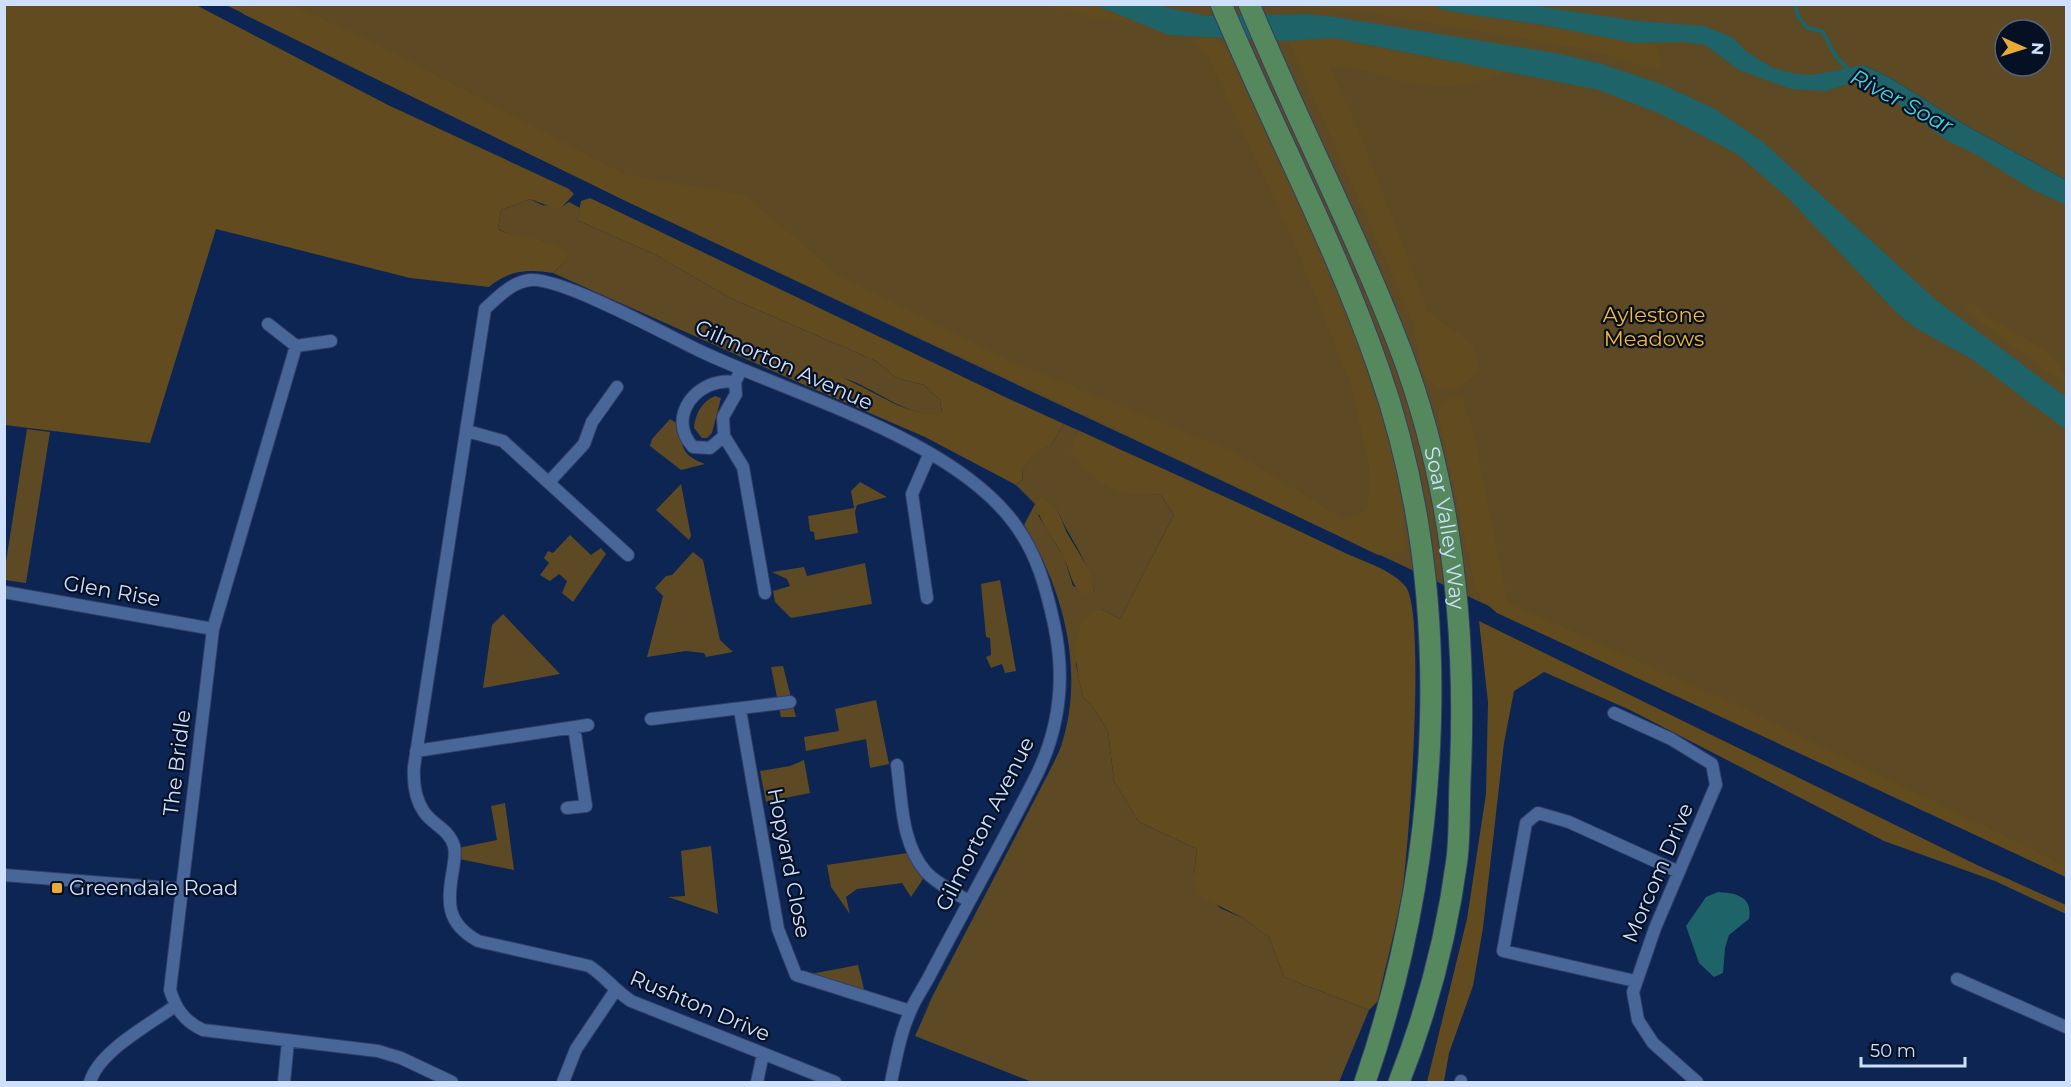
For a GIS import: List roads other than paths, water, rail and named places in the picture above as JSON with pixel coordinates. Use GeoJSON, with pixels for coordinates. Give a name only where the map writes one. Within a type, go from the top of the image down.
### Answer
{"type":"FeatureCollection","features":[{"type":"Feature","properties":{"kind":"highway","name":"Soar Valley Way"},"geometry":{"type":"LineString","coordinates":[[1221,4],[1333,255],[1379,368],[1404,457],[1421,548],[1429,625],[1430,726],[1426,797],[1417,867],[1394,986],[1365,1083]]}},
{"type":"Feature","properties":{"kind":"highway","name":"Soar Valley Way"},"geometry":{"type":"LineString","coordinates":[[1249,4],[1342,212],[1401,353],[1431,449],[1451,552],[1459,633],[1462,734],[1457,855],[1434,976],[1399,1083]]}},
{"type":"Feature","properties":{"kind":"street","name":"Gilmorton Avenue"},"geometry":{"type":"LineString","coordinates":[[455,854],[450,837],[442,826],[425,813],[418,802],[413,784],[416,751],[485,309],[500,294],[517,283],[531,280],[546,282],[608,306],[741,370],[866,421],[929,455],[975,483],[1013,522],[1044,580],[1060,653],[1059,707],[1047,751],[1035,779],[910,1011],[891,1083]]}},
{"type":"Feature","properties":{"kind":"street"},"geometry":{"type":"LineString","coordinates":[[268,324],[296,346],[331,341]]}},
{"type":"Feature","properties":{"kind":"street","name":"The Bridle"},"geometry":{"type":"LineString","coordinates":[[175,1006],[170,990],[170,972],[213,629],[296,346]]}},
{"type":"Feature","properties":{"kind":"street"},"geometry":{"type":"LineString","coordinates":[[741,370],[735,382],[736,394],[723,417],[724,436],[743,467],[765,593]]}},
{"type":"Feature","properties":{"kind":"street"},"geometry":{"type":"LineString","coordinates":[[724,436],[710,448],[693,447],[686,435],[685,413],[690,400],[706,385],[723,380],[735,382]]}},
{"type":"Feature","properties":{"kind":"street"},"geometry":{"type":"LineString","coordinates":[[549,482],[584,444],[592,422],[617,387]]}},
{"type":"Feature","properties":{"kind":"street"},"geometry":{"type":"LineString","coordinates":[[467,430],[503,441],[628,555]]}},
{"type":"Feature","properties":{"kind":"street"},"geometry":{"type":"LineString","coordinates":[[927,598],[912,494],[929,455]]}},
{"type":"Feature","properties":{"kind":"street","name":"Glen Rise"},"geometry":{"type":"LineString","coordinates":[[4,592],[213,629]]}},
{"type":"Feature","properties":{"kind":"street"},"geometry":{"type":"LineString","coordinates":[[651,719],[740,710],[790,702]]}},
{"type":"Feature","properties":{"kind":"street","name":"Hopyard Close"},"geometry":{"type":"LineString","coordinates":[[740,710],[778,930],[796,975],[910,1011]]}},
{"type":"Feature","properties":{"kind":"street","name":"Morcom Drive"},"geometry":{"type":"LineString","coordinates":[[1614,713],[1671,739],[1712,764],[1716,785],[1635,981],[1633,992],[1638,1020],[1653,1043],[1697,1083]]}},
{"type":"Feature","properties":{"kind":"street"},"geometry":{"type":"LineString","coordinates":[[416,751],[588,725]]}},
{"type":"Feature","properties":{"kind":"street"},"geometry":{"type":"LineString","coordinates":[[567,808],[586,806],[573,727]]}},
{"type":"Feature","properties":{"kind":"street"},"geometry":{"type":"LineString","coordinates":[[897,765],[908,840],[914,852],[927,873],[968,901]]}},
{"type":"Feature","properties":{"kind":"street"},"geometry":{"type":"LineString","coordinates":[[1635,981],[1503,951],[1526,823],[1538,813],[1569,822],[1679,872]]}},
{"type":"Feature","properties":{"kind":"street","name":"Rushton Drive"},"geometry":{"type":"LineString","coordinates":[[455,854],[450,906],[454,920],[463,932],[478,941],[501,948],[589,966],[602,974],[615,991],[631,1000],[835,1083]]}},
{"type":"Feature","properties":{"kind":"street"},"geometry":{"type":"LineString","coordinates":[[4,875],[181,889]]}},
{"type":"Feature","properties":{"kind":"street"},"geometry":{"type":"LineString","coordinates":[[1957,979],[2067,1027]]}},
{"type":"Feature","properties":{"kind":"street"},"geometry":{"type":"LineString","coordinates":[[563,1083],[576,1048],[615,991]]}},
{"type":"Feature","properties":{"kind":"street"},"geometry":{"type":"LineString","coordinates":[[90,1083],[95,1069],[107,1055],[175,1006],[191,1024],[203,1030],[353,1047],[401,1058],[452,1083]]}},
{"type":"Feature","properties":{"kind":"street"},"geometry":{"type":"LineString","coordinates":[[284,1083],[288,1041]]}},
{"type":"Feature","properties":{"kind":"street"},"geometry":{"type":"LineString","coordinates":[[757,1083],[763,1054]]}},
{"type":"Feature","properties":{"kind":"water"},"geometry":{"type":"Polygon","coordinates":[[[1095,5],[1156,5],[1206,16],[1306,14],[1335,17],[1555,53],[1599,63],[1661,84],[1715,109],[1763,142],[1936,300],[2066,397],[2066,430],[1973,360],[1914,327],[1896,312],[1787,197],[1737,154],[1663,115],[1599,90],[1333,38],[1288,41],[1169,35],[1095,5]]]}},
{"type":"Feature","properties":{"kind":"water","name":"River Soar"},"geometry":{"type":"Polygon","coordinates":[[[1433,5],[1529,5],[1638,21],[1704,26],[1732,37],[1747,52],[1773,68],[1796,74],[1813,75],[1863,65],[1889,77],[1967,126],[2066,180],[2066,205],[2033,190],[1975,154],[1946,140],[1877,88],[1855,82],[1825,91],[1791,89],[1739,70],[1705,45],[1685,42],[1634,43],[1543,25],[1472,15],[1441,9],[1433,5]]]}},
{"type":"Feature","properties":{"kind":"water"},"geometry":{"type":"Polygon","coordinates":[[[1718,892],[1742,898],[1749,906],[1750,912],[1749,919],[1729,935],[1725,948],[1723,973],[1714,977],[1699,963],[1686,926],[1706,897],[1718,892]]]}},
{"type":"Feature","properties":{"kind":"waterway","name":"River Soar"},"geometry":{"type":"LineString","coordinates":[[1795,4],[1798,16],[1807,28],[1822,31],[1835,55],[1848,68]]}},
{"type":"Feature","properties":{"kind":"place","name":"Greendale Road"},"geometry":{"type":"Point","coordinates":[57,888]}},
{"type":"Feature","properties":{"kind":"park label","name":"Aylestone Meadows"},"geometry":{"type":"Point","coordinates":[1654,327]}}]}
